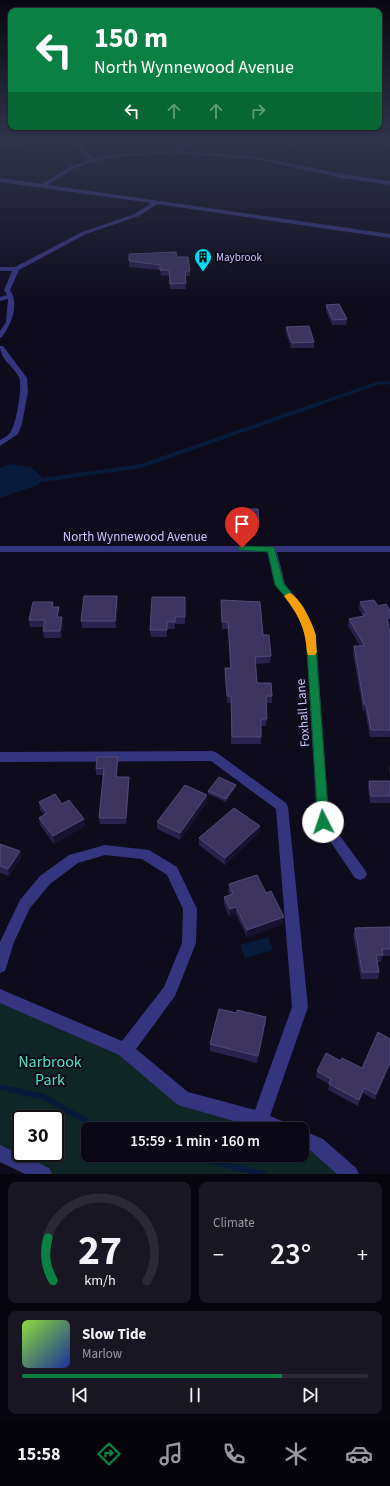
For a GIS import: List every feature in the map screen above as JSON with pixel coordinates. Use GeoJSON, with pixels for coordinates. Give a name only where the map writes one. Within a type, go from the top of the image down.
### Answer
{"type":"FeatureCollection","features":[{"type":"Feature","properties":{"kind":"street"},"geometry":{"type":"LineString","coordinates":[[105,195],[390,236]]}},
{"type":"Feature","properties":{"kind":"street"},"geometry":{"type":"LineString","coordinates":[[0,269],[16,269],[84,233],[137,215],[155,202]]}},
{"type":"Feature","properties":{"kind":"street"},"geometry":{"type":"LineString","coordinates":[[0,336],[9,322],[11,296],[7,290],[16,269]]}},
{"type":"Feature","properties":{"kind":"street"},"geometry":{"type":"LineString","coordinates":[[0,299],[11,296]]}},
{"type":"Feature","properties":{"kind":"street"},"geometry":{"type":"LineString","coordinates":[[0,348],[23,378],[24,392],[18,424],[14,434],[0,444]]}},
{"type":"Feature","properties":{"kind":"street","name":"North Wynnewood Avenue"},"geometry":{"type":"LineString","coordinates":[[0,549],[390,549]]}},
{"type":"Feature","properties":{"kind":"street","name":"Foxhall Lane"},"geometry":{"type":"LineString","coordinates":[[271,549],[280,585],[299,607],[311,635],[323,822],[360,874]]}},
{"type":"Feature","properties":{"kind":"street"},"geometry":{"type":"LineString","coordinates":[[0,757],[213,756],[282,807],[300,1008],[260,1120]]}},
{"type":"Feature","properties":{"kind":"street"},"geometry":{"type":"LineString","coordinates":[[0,966],[7,942],[25,904],[45,880],[74,858],[105,850],[144,854],[172,871],[190,909],[189,943],[170,991],[126,1050]]}},
{"type":"Feature","properties":{"kind":"street"},"geometry":{"type":"LineString","coordinates":[[0,996],[126,1050],[184,1099],[265,1122]]}},
{"type":"Feature","properties":{"kind":"street"},"geometry":{"type":"LineString","coordinates":[[309,1141],[317,1144],[350,1174]]}},
{"type":"Feature","properties":{"kind":"street"},"geometry":{"type":"LineString","coordinates":[[0,1154],[43,1174]]}},
{"type":"Feature","properties":{"kind":"green space","name":"Narbrook Park"},"geometry":{"type":"Polygon","coordinates":[[[0,996],[125,1050],[184,1099],[258,1122],[81,1122],[81,1162],[309,1162],[309,1143],[350,1174],[43,1174],[18,1162],[64,1162],[64,1110],[12,1110],[12,1159],[0,1153],[0,996]]]}},
{"type":"Feature","properties":{"kind":"water"},"geometry":{"type":"Polygon","coordinates":[[[11,464],[31,467],[42,477],[38,485],[0,498],[0,468],[11,464]]]}},
{"type":"Feature","properties":{"kind":"water"},"geometry":{"type":"Polygon","coordinates":[[[268,937],[273,950],[245,958],[240,945],[268,937]]]}},
{"type":"Feature","properties":{"kind":"building"},"geometry":{"type":"Polygon","coordinates":[[[176,252],[177,257],[188,257],[190,271],[185,271],[186,283],[170,284],[169,270],[160,270],[160,265],[129,261],[129,254],[176,252]]]}},
{"type":"Feature","properties":{"kind":"building"},"geometry":{"type":"Polygon","coordinates":[[[339,304],[347,319],[333,320],[326,305],[339,304]]]}},
{"type":"Feature","properties":{"kind":"building"},"geometry":{"type":"Polygon","coordinates":[[[309,326],[314,342],[292,343],[286,327],[309,326]]]}},
{"type":"Feature","properties":{"kind":"building"},"geometry":{"type":"Polygon","coordinates":[[[245,509],[258,509],[259,522],[247,522],[245,509]]]}},
{"type":"Feature","properties":{"kind":"building"},"geometry":{"type":"Polygon","coordinates":[[[84,596],[117,596],[115,621],[81,621],[84,596]]]}},
{"type":"Feature","properties":{"kind":"building"},"geometry":{"type":"Polygon","coordinates":[[[152,597],[185,597],[185,617],[175,617],[175,622],[167,622],[167,630],[150,630],[152,597]]]}},
{"type":"Feature","properties":{"kind":"building"},"geometry":{"type":"Polygon","coordinates":[[[221,600],[260,602],[263,635],[269,635],[271,656],[255,657],[257,683],[271,683],[272,696],[266,696],[267,719],[261,719],[261,737],[232,737],[231,696],[227,696],[225,668],[231,668],[228,622],[222,622],[221,600]]]}},
{"type":"Feature","properties":{"kind":"building"},"geometry":{"type":"Polygon","coordinates":[[[374,600],[378,606],[386,604],[390,610],[390,618],[387,619],[390,633],[390,730],[371,730],[366,704],[364,704],[354,646],[365,646],[349,619],[367,614],[360,602],[374,600]]]}},
{"type":"Feature","properties":{"kind":"building"},"geometry":{"type":"Polygon","coordinates":[[[33,602],[53,602],[52,607],[59,607],[57,617],[62,617],[60,631],[43,631],[45,620],[29,620],[33,602]]]}},
{"type":"Feature","properties":{"kind":"building"},"geometry":{"type":"Polygon","coordinates":[[[97,757],[118,757],[116,777],[129,777],[126,818],[99,818],[104,768],[96,769],[97,757]]]}},
{"type":"Feature","properties":{"kind":"building"},"geometry":{"type":"Polygon","coordinates":[[[219,777],[236,785],[226,799],[208,791],[219,777]]]}},
{"type":"Feature","properties":{"kind":"building"},"geometry":{"type":"Polygon","coordinates":[[[369,781],[390,781],[390,796],[371,796],[369,781]]]}},
{"type":"Feature","properties":{"kind":"building"},"geometry":{"type":"Polygon","coordinates":[[[185,785],[207,795],[180,833],[157,822],[185,785]]]}},
{"type":"Feature","properties":{"kind":"building"},"geometry":{"type":"Polygon","coordinates":[[[55,794],[62,804],[69,800],[84,819],[53,836],[39,818],[47,813],[39,802],[55,794]]]}},
{"type":"Feature","properties":{"kind":"building"},"geometry":{"type":"Polygon","coordinates":[[[234,808],[260,826],[225,858],[199,838],[234,808]]]}},
{"type":"Feature","properties":{"kind":"building"},"geometry":{"type":"Polygon","coordinates":[[[0,844],[20,851],[8,869],[0,866],[0,844]]]}},
{"type":"Feature","properties":{"kind":"building"},"geometry":{"type":"Polygon","coordinates":[[[257,875],[266,893],[271,891],[284,917],[247,930],[236,907],[230,909],[224,897],[233,894],[229,884],[257,875]]]}},
{"type":"Feature","properties":{"kind":"building"},"geometry":{"type":"Polygon","coordinates":[[[390,927],[390,949],[382,949],[383,955],[376,955],[379,972],[362,972],[355,928],[390,927]]]}},
{"type":"Feature","properties":{"kind":"building"},"geometry":{"type":"Polygon","coordinates":[[[219,1009],[237,1013],[237,1010],[266,1017],[258,1056],[210,1044],[219,1009]]]}},
{"type":"Feature","properties":{"kind":"building"},"geometry":{"type":"Polygon","coordinates":[[[378,1032],[390,1039],[390,1062],[376,1094],[364,1088],[359,1100],[329,1084],[331,1079],[317,1071],[326,1053],[341,1061],[342,1058],[362,1068],[378,1032]]]}},
{"type":"Feature","properties":{"kind":"waterway"},"geometry":{"type":"LineString","coordinates":[[318,404],[378,383],[390,383]]}},
{"type":"Feature","properties":{"kind":"waterway"},"geometry":{"type":"LineString","coordinates":[[35,481],[141,466],[321,403]]}},
{"type":"Feature","properties":{"kind":"waterway"},"geometry":{"type":"LineString","coordinates":[[0,1087],[44,1097],[88,1122]]}},
{"type":"Feature","properties":{"kind":"waterway"},"geometry":{"type":"LineString","coordinates":[[214,1162],[264,1174]]}},
{"type":"Feature","properties":{"kind":"slow traffic"},"geometry":{"type":"LineString","coordinates":[[289,596],[299,607],[311,635],[312,652]]}},
{"type":"Feature","properties":{"kind":"place","name":"Maybrook"},"geometry":{"type":"Point","coordinates":[203,272]}},
{"type":"Feature","properties":{"kind":"route"},"geometry":{"type":"LineString","coordinates":[[242,548],[271,549],[280,585],[299,607],[311,635],[323,822]]}}]}
